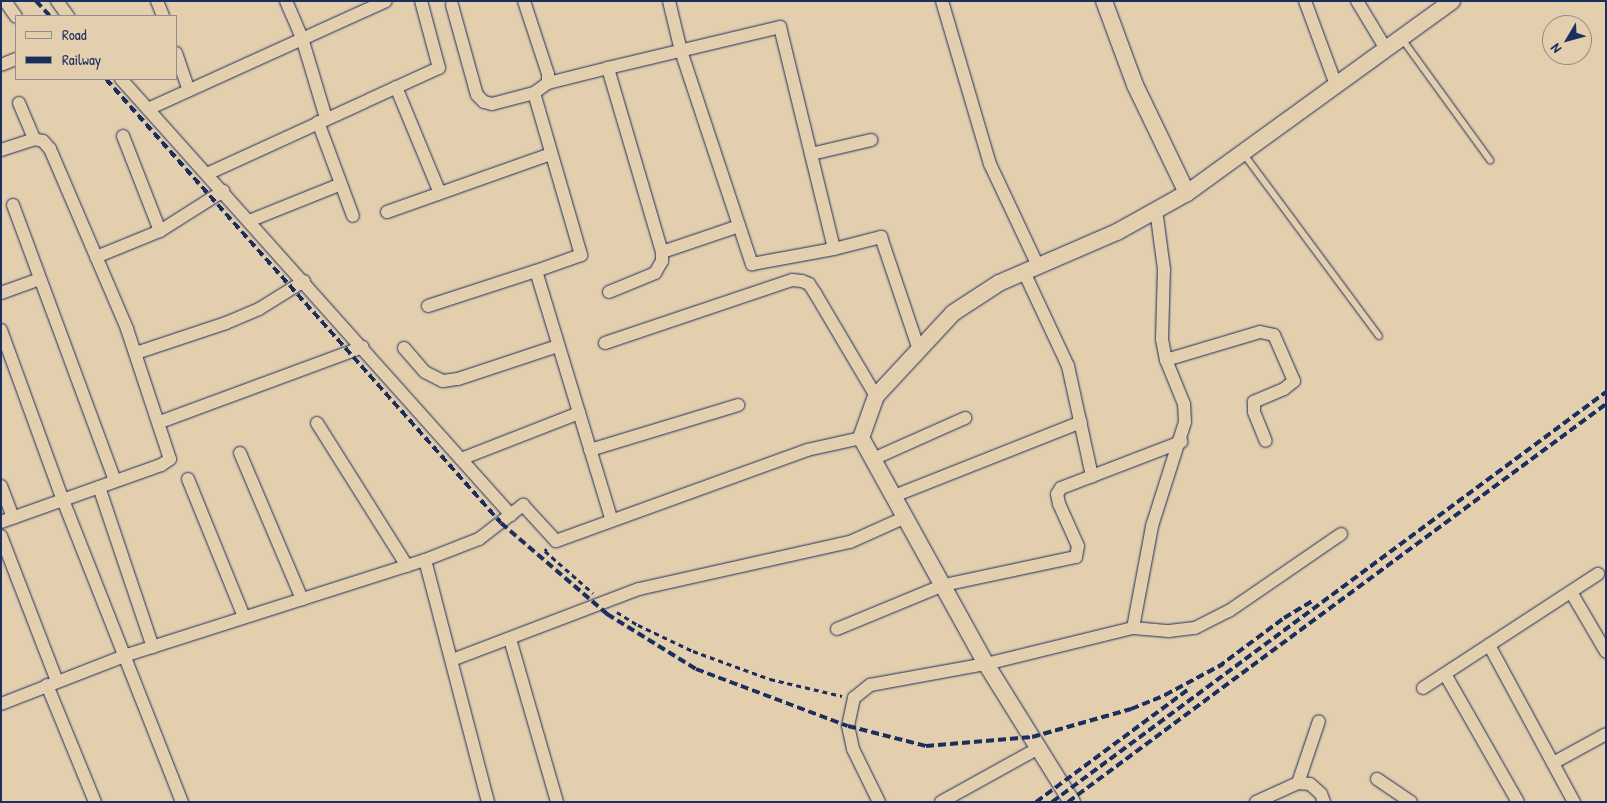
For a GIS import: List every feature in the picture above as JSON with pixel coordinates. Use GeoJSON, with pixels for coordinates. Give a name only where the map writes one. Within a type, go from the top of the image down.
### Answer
{"type":"FeatureCollection","features":[{"type":"Feature","properties":{"kind":"street"},"geometry":{"type":"LineString","coordinates":[[5,1],[15,16]]}},
{"type":"Feature","properties":{"kind":"street"},"geometry":{"type":"LineString","coordinates":[[56,1],[67,15]]}},
{"type":"Feature","properties":{"kind":"street"},"geometry":{"type":"LineString","coordinates":[[157,1],[163,15]]}},
{"type":"Feature","properties":{"kind":"street"},"geometry":{"type":"LineString","coordinates":[[286,1],[302,38],[322,120],[341,184],[353,216]]}},
{"type":"Feature","properties":{"kind":"street"},"geometry":{"type":"LineString","coordinates":[[148,109],[386,1]]}},
{"type":"Feature","properties":{"kind":"street"},"geometry":{"type":"LineString","coordinates":[[207,174],[439,68],[421,1]]}},
{"type":"Feature","properties":{"kind":"street"},"geometry":{"type":"LineString","coordinates":[[524,1],[548,83]]}},
{"type":"Feature","properties":{"kind":"street"},"geometry":{"type":"LineString","coordinates":[[669,1],[681,50],[752,264],[834,249],[881,237],[919,350]]}},
{"type":"Feature","properties":{"kind":"street"},"geometry":{"type":"LineString","coordinates":[[942,1],[990,164],[1060,344],[1081,422],[1092,476]]}},
{"type":"Feature","properties":{"kind":"street"},"geometry":{"type":"LineString","coordinates":[[1104,1],[1135,86],[1187,193]]}},
{"type":"Feature","properties":{"kind":"street"},"geometry":{"type":"LineString","coordinates":[[1305,1],[1336,85]]}},
{"type":"Feature","properties":{"kind":"street"},"geometry":{"type":"LineString","coordinates":[[1357,1],[1386,49]]}},
{"type":"Feature","properties":{"kind":"street"},"geometry":{"type":"LineString","coordinates":[[1072,802],[1037,749],[986,664],[861,438],[876,396],[954,313],[998,283],[1117,232],[1187,193],[1452,1]]}},
{"type":"Feature","properties":{"kind":"street"},"geometry":{"type":"LineString","coordinates":[[452,5],[477,95],[484,102],[492,104],[534,93],[548,83],[780,27],[834,249]]}},
{"type":"Feature","properties":{"kind":"street"},"geometry":{"type":"LineString","coordinates":[[1,65],[15,59]]}},
{"type":"Feature","properties":{"kind":"street"},"geometry":{"type":"LineString","coordinates":[[178,59],[189,90]]}},
{"type":"Feature","properties":{"kind":"street"},"geometry":{"type":"LineString","coordinates":[[608,68],[662,252],[662,261],[655,273],[609,292]]}},
{"type":"Feature","properties":{"kind":"street"},"geometry":{"type":"LineString","coordinates":[[122,80],[511,515]]}},
{"type":"Feature","properties":{"kind":"street"},"geometry":{"type":"LineString","coordinates":[[396,87],[440,193]]}},
{"type":"Feature","properties":{"kind":"street"},"geometry":{"type":"LineString","coordinates":[[428,306],[581,255],[534,93]]}},
{"type":"Feature","properties":{"kind":"street"},"geometry":{"type":"LineString","coordinates":[[19,103],[34,139]]}},
{"type":"Feature","properties":{"kind":"street"},"geometry":{"type":"LineString","coordinates":[[123,136],[160,231]]}},
{"type":"Feature","properties":{"kind":"street"},"geometry":{"type":"LineString","coordinates":[[1,150],[34,139],[43,141],[50,149],[136,353],[160,422],[170,459],[116,481],[7,520],[1,486]]}},
{"type":"Feature","properties":{"kind":"street"},"geometry":{"type":"LineString","coordinates":[[811,154],[871,140]]}},
{"type":"Feature","properties":{"kind":"street"},"geometry":{"type":"LineString","coordinates":[[387,212],[551,154]]}},
{"type":"Feature","properties":{"kind":"street"},"geometry":{"type":"LineString","coordinates":[[249,221],[341,184]]}},
{"type":"Feature","properties":{"kind":"street"},"geometry":{"type":"LineString","coordinates":[[96,257],[160,231],[222,191]]}},
{"type":"Feature","properties":{"kind":"street"},"geometry":{"type":"LineString","coordinates":[[13,206],[116,481]]}},
{"type":"Feature","properties":{"kind":"street"},"geometry":{"type":"LineString","coordinates":[[1133,628],[1152,526],[1181,442],[1185,422],[1184,404],[1166,360],[1162,339],[1163,250],[1156,210]]}},
{"type":"Feature","properties":{"kind":"street"},"geometry":{"type":"LineString","coordinates":[[662,252],[739,226]]}},
{"type":"Feature","properties":{"kind":"street"},"geometry":{"type":"LineString","coordinates":[[536,271],[612,521]]}},
{"type":"Feature","properties":{"kind":"street"},"geometry":{"type":"LineString","coordinates":[[1,293],[40,279]]}},
{"type":"Feature","properties":{"kind":"street"},"geometry":{"type":"LineString","coordinates":[[605,343],[792,280],[802,281],[809,284],[815,293],[876,396]]}},
{"type":"Feature","properties":{"kind":"street"},"geometry":{"type":"LineString","coordinates":[[136,353],[226,324],[259,308],[304,282]]}},
{"type":"Feature","properties":{"kind":"street"},"geometry":{"type":"LineString","coordinates":[[1,330],[63,500],[182,802]]}},
{"type":"Feature","properties":{"kind":"street"},"geometry":{"type":"LineString","coordinates":[[1166,360],[1260,332],[1274,335],[1294,381],[1284,389],[1254,402],[1254,412],[1266,441]]}},
{"type":"Feature","properties":{"kind":"street"},"geometry":{"type":"LineString","coordinates":[[404,348],[425,372],[442,381],[458,379],[558,346]]}},
{"type":"Feature","properties":{"kind":"street"},"geometry":{"type":"LineString","coordinates":[[160,422],[362,347]]}},
{"type":"Feature","properties":{"kind":"street"},"geometry":{"type":"LineString","coordinates":[[590,450],[738,405]]}},
{"type":"Feature","properties":{"kind":"street"},"geometry":{"type":"LineString","coordinates":[[460,459],[579,413]]}},
{"type":"Feature","properties":{"kind":"street"},"geometry":{"type":"LineString","coordinates":[[873,459],[965,418]]}},
{"type":"Feature","properties":{"kind":"street"},"geometry":{"type":"LineString","coordinates":[[894,496],[1081,422]]}},
{"type":"Feature","properties":{"kind":"street"},"geometry":{"type":"LineString","coordinates":[[317,423],[407,566]]}},
{"type":"Feature","properties":{"kind":"street"},"geometry":{"type":"LineString","coordinates":[[1,704],[124,656],[425,560],[479,539],[523,505],[556,541],[806,450],[861,438]]}},
{"type":"Feature","properties":{"kind":"street"},"geometry":{"type":"LineString","coordinates":[[837,629],[944,585],[1076,556],[1078,546],[1057,494],[1061,488],[1181,442]]}},
{"type":"Feature","properties":{"kind":"street"},"geometry":{"type":"LineString","coordinates":[[240,453],[302,599]]}},
{"type":"Feature","properties":{"kind":"street"},"geometry":{"type":"LineString","coordinates":[[188,479],[244,617]]}},
{"type":"Feature","properties":{"kind":"street"},"geometry":{"type":"LineString","coordinates":[[98,487],[153,647]]}},
{"type":"Feature","properties":{"kind":"street"},"geometry":{"type":"LineString","coordinates":[[452,660],[639,590],[850,542],[906,517]]}},
{"type":"Feature","properties":{"kind":"street"},"geometry":{"type":"LineString","coordinates":[[879,802],[853,749],[848,726],[854,698],[870,685],[986,664],[1133,628],[1169,631],[1194,628],[1213,621],[1341,534]]}},
{"type":"Feature","properties":{"kind":"street"},"geometry":{"type":"LineString","coordinates":[[1,536],[95,802]]}},
{"type":"Feature","properties":{"kind":"street"},"geometry":{"type":"LineString","coordinates":[[425,560],[488,802]]}},
{"type":"Feature","properties":{"kind":"street"},"geometry":{"type":"LineString","coordinates":[[1423,688],[1598,574]]}},
{"type":"Feature","properties":{"kind":"street"},"geometry":{"type":"LineString","coordinates":[[1571,592],[1606,652]]}},
{"type":"Feature","properties":{"kind":"street"},"geometry":{"type":"LineString","coordinates":[[510,639],[557,802]]}},
{"type":"Feature","properties":{"kind":"street"},"geometry":{"type":"LineString","coordinates":[[1489,645],[1574,802]]}},
{"type":"Feature","properties":{"kind":"street"},"geometry":{"type":"LineString","coordinates":[[1445,674],[1518,802]]}},
{"type":"Feature","properties":{"kind":"street"},"geometry":{"type":"LineString","coordinates":[[1298,783],[1319,721]]}},
{"type":"Feature","properties":{"kind":"street"},"geometry":{"type":"LineString","coordinates":[[1553,763],[1606,734]]}},
{"type":"Feature","properties":{"kind":"street"},"geometry":{"type":"LineString","coordinates":[[941,802],[1037,749]]}},
{"type":"Feature","properties":{"kind":"street"},"geometry":{"type":"LineString","coordinates":[[1377,779],[1411,802]]}},
{"type":"Feature","properties":{"kind":"street"},"geometry":{"type":"LineString","coordinates":[[1256,802],[1298,783],[1310,784],[1321,794],[1324,802]]}},
{"type":"Feature","properties":{"kind":"lane"},"geometry":{"type":"LineString","coordinates":[[1401,38],[1490,160]]}},
{"type":"Feature","properties":{"kind":"lane"},"geometry":{"type":"LineString","coordinates":[[1243,153],[1379,336]]}},
{"type":"Feature","properties":{"kind":"path"},"geometry":{"type":"LineString","coordinates":[[556,541],[545,551],[605,604],[638,626],[693,651],[770,679],[854,698]]}},
{"type":"Feature","properties":{"kind":"railway"},"geometry":{"type":"LineString","coordinates":[[36,1],[49,15]]}},
{"type":"Feature","properties":{"kind":"railway"},"geometry":{"type":"LineString","coordinates":[[107,80],[501,523],[607,614],[696,669],[848,726],[926,746],[1032,737],[1131,709],[1165,695],[1223,664]]}},
{"type":"Feature","properties":{"kind":"railway"},"geometry":{"type":"LineString","coordinates":[[1052,802],[1606,392]]}},
{"type":"Feature","properties":{"kind":"railway"},"geometry":{"type":"LineString","coordinates":[[1068,802],[1606,404]]}},
{"type":"Feature","properties":{"kind":"railway"},"geometry":{"type":"LineString","coordinates":[[1218,667],[1284,618],[1314,600]]}},
{"type":"Feature","properties":{"kind":"railway"},"geometry":{"type":"LineString","coordinates":[[1036,802],[1190,688]]}}]}
